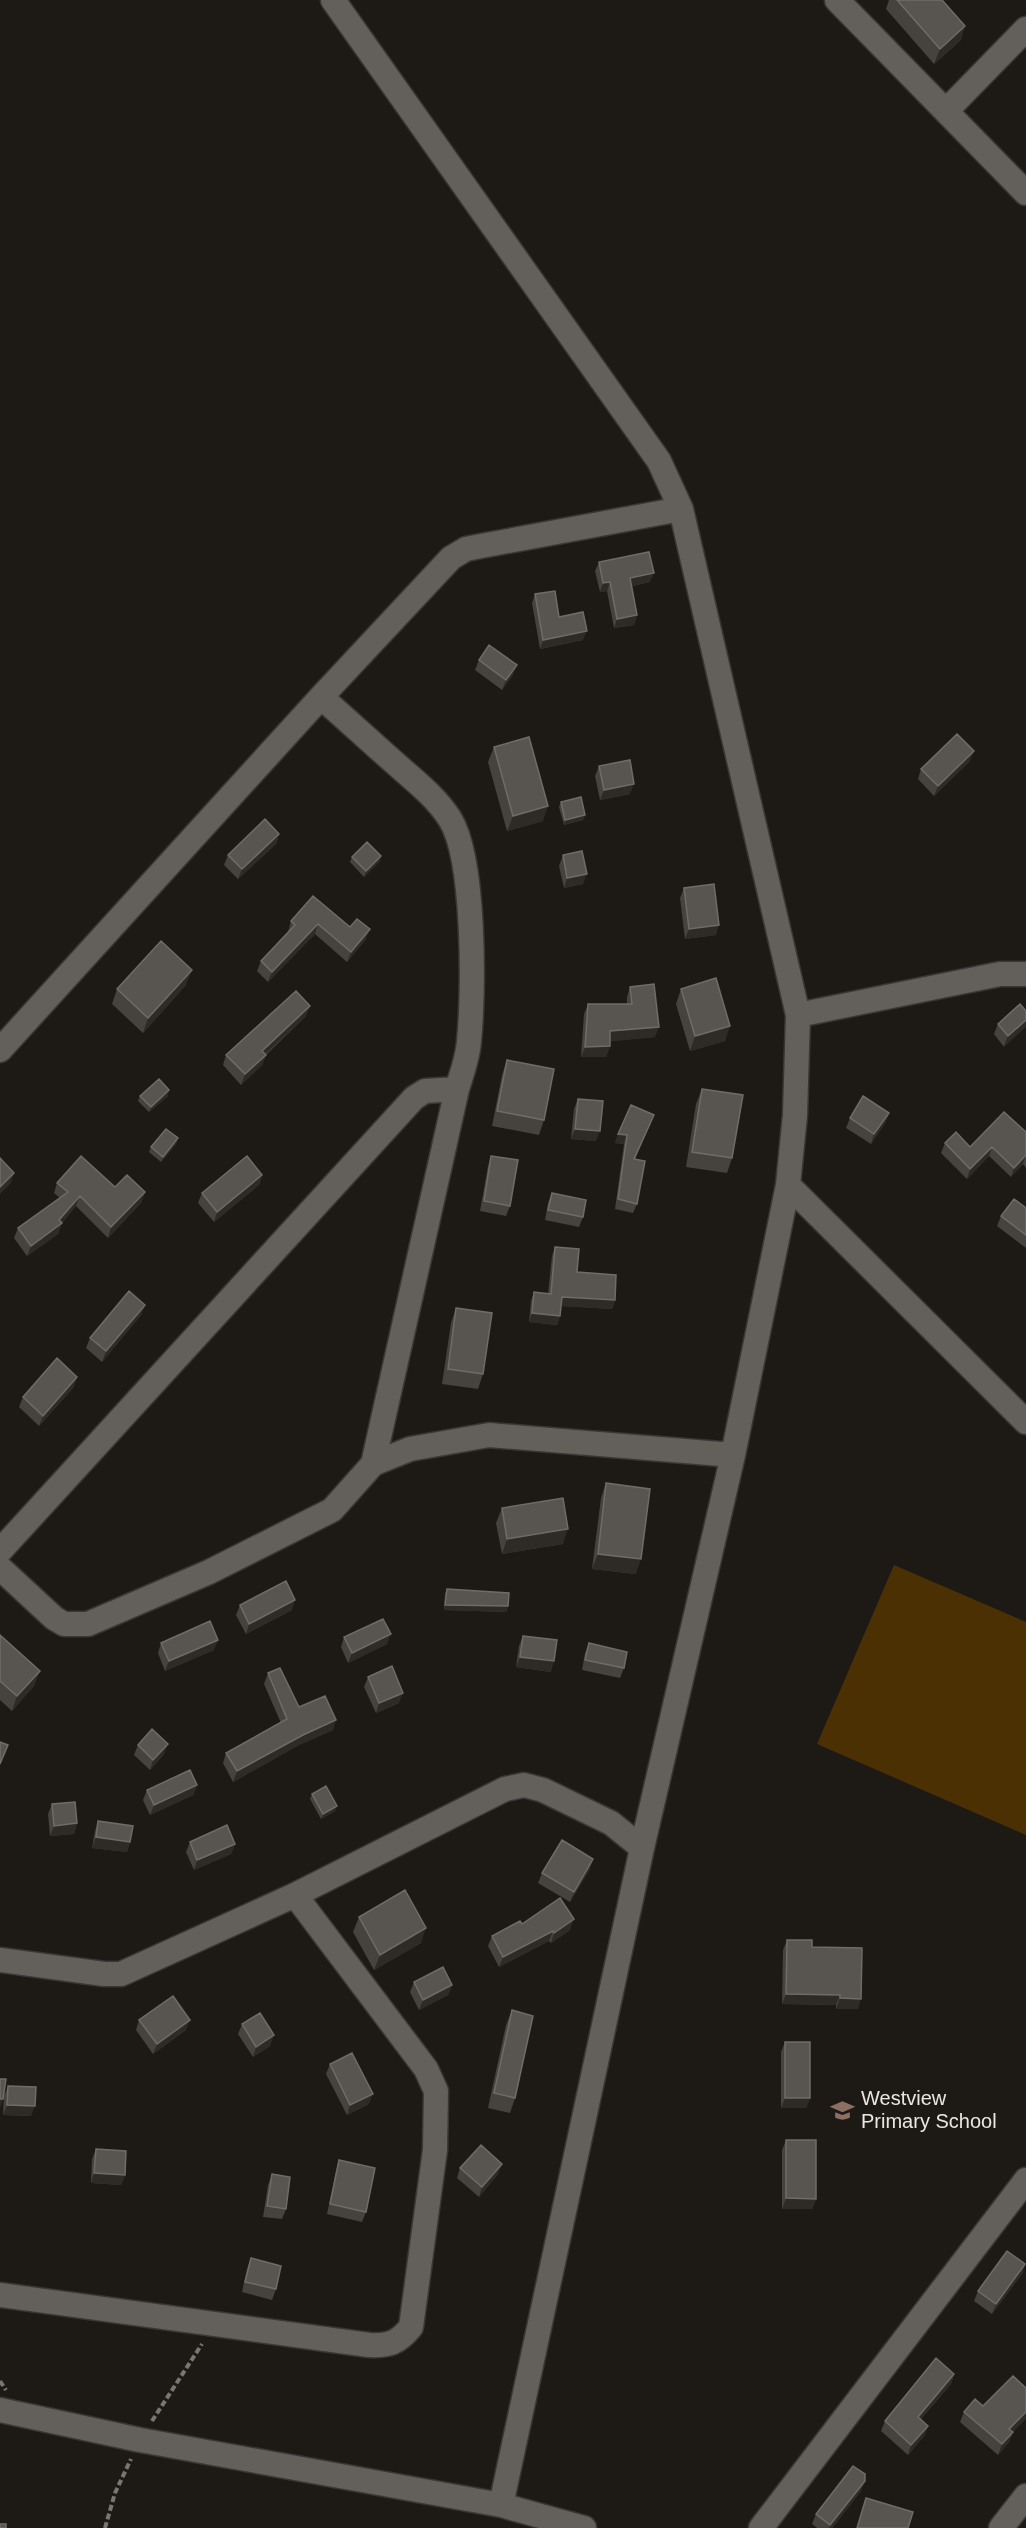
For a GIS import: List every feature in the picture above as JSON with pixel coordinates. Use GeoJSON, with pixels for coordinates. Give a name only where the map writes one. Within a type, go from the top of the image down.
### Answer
{"type":"FeatureCollection","features":[{"type":"Feature","properties":{"kind":"street"},"geometry":{"type":"LineString","coordinates":[[333,0],[659,461],[681,509],[798,1015],[795,1115],[789,1185],[733,1455],[642,1848],[501,2505]]}},
{"type":"Feature","properties":{"kind":"street"},"geometry":{"type":"LineString","coordinates":[[837,0],[1026,193]]}},
{"type":"Feature","properties":{"kind":"street"},"geometry":{"type":"LineString","coordinates":[[946,111],[1026,29]]}},
{"type":"Feature","properties":{"kind":"street"},"geometry":{"type":"LineString","coordinates":[[0,1050],[321,697],[452,558],[466,549],[681,509]]}},
{"type":"Feature","properties":{"kind":"street"},"geometry":{"type":"LineString","coordinates":[[321,697],[433,797],[451,820],[461,842],[471,942],[469,1041],[373,1464]]}},
{"type":"Feature","properties":{"kind":"street"},"geometry":{"type":"LineString","coordinates":[[798,1015],[1000,974],[1026,974]]}},
{"type":"Feature","properties":{"kind":"street"},"geometry":{"type":"LineString","coordinates":[[0,1551],[414,1098],[425,1091],[457,1089]]}},
{"type":"Feature","properties":{"kind":"street"},"geometry":{"type":"LineString","coordinates":[[789,1185],[1026,1422]]}},
{"type":"Feature","properties":{"kind":"street"},"geometry":{"type":"LineString","coordinates":[[0,1568],[54,1618],[64,1624],[88,1624],[209,1572],[332,1510],[373,1464],[410,1449],[489,1436],[733,1455]]}},
{"type":"Feature","properties":{"kind":"street"},"geometry":{"type":"LineString","coordinates":[[0,1960],[104,1974],[121,1974],[295,1895],[505,1789],[524,1785],[543,1790],[611,1822],[642,1848]]}},
{"type":"Feature","properties":{"kind":"street"},"geometry":{"type":"LineString","coordinates":[[0,2295],[369,2345],[390,2346],[403,2337],[411,2327],[435,2150],[436,2091],[426,2069],[295,1895]]}},
{"type":"Feature","properties":{"kind":"street"},"geometry":{"type":"LineString","coordinates":[[760,2528],[1026,2180]]}},
{"type":"Feature","properties":{"kind":"street"},"geometry":{"type":"LineString","coordinates":[[0,2410],[140,2440],[501,2505],[584,2528]]}},
{"type":"Feature","properties":{"kind":"street"},"geometry":{"type":"LineString","coordinates":[[1001,2528],[1026,2496]]}},
{"type":"Feature","properties":{"kind":"path"},"geometry":{"type":"LineString","coordinates":[[105,2528],[115,2493],[140,2440],[214,2324]]}},
{"type":"Feature","properties":{"kind":"shaded area"},"geometry":{"type":"Polygon","coordinates":[[[894,1565],[1026,1622],[1026,1835],[817,1744],[894,1565]]]}},
{"type":"Feature","properties":{"kind":"building"},"geometry":{"type":"Polygon","coordinates":[[[897,0],[942,0],[965,26],[940,49],[897,0]]]}},
{"type":"Feature","properties":{"kind":"building"},"geometry":{"type":"Polygon","coordinates":[[[649,552],[654,573],[630,578],[637,615],[617,619],[610,582],[603,583],[599,562],[649,552]]]}},
{"type":"Feature","properties":{"kind":"building"},"geometry":{"type":"Polygon","coordinates":[[[555,591],[559,617],[583,612],[587,631],[543,640],[535,594],[555,591]]]}},
{"type":"Feature","properties":{"kind":"building"},"geometry":{"type":"Polygon","coordinates":[[[489,645],[517,665],[506,680],[479,660],[489,645]]]}},
{"type":"Feature","properties":{"kind":"building"},"geometry":{"type":"Polygon","coordinates":[[[957,734],[974,751],[938,786],[921,769],[957,734]]]}},
{"type":"Feature","properties":{"kind":"building"},"geometry":{"type":"Polygon","coordinates":[[[529,737],[548,806],[513,816],[494,747],[529,737]]]}},
{"type":"Feature","properties":{"kind":"building"},"geometry":{"type":"Polygon","coordinates":[[[630,760],[634,784],[604,790],[599,766],[630,760]]]}},
{"type":"Feature","properties":{"kind":"building"},"geometry":{"type":"Polygon","coordinates":[[[581,797],[585,815],[565,820],[561,802],[581,797]]]}},
{"type":"Feature","properties":{"kind":"building"},"geometry":{"type":"Polygon","coordinates":[[[265,819],[279,834],[242,869],[228,855],[265,819]]]}},
{"type":"Feature","properties":{"kind":"building"},"geometry":{"type":"Polygon","coordinates":[[[367,842],[381,856],[366,871],[352,857],[367,842]]]}},
{"type":"Feature","properties":{"kind":"building"},"geometry":{"type":"Polygon","coordinates":[[[582,851],[587,874],[567,878],[563,855],[582,851]]]}},
{"type":"Feature","properties":{"kind":"building"},"geometry":{"type":"Polygon","coordinates":[[[714,884],[719,925],[689,929],[684,888],[714,884]]]}},
{"type":"Feature","properties":{"kind":"building"},"geometry":{"type":"Polygon","coordinates":[[[313,896],[350,927],[357,919],[370,929],[351,952],[318,924],[272,972],[261,961],[295,925],[291,921],[313,896]]]}},
{"type":"Feature","properties":{"kind":"building"},"geometry":{"type":"Polygon","coordinates":[[[161,941],[192,970],[148,1018],[117,989],[161,941]]]}},
{"type":"Feature","properties":{"kind":"building"},"geometry":{"type":"Polygon","coordinates":[[[716,978],[730,1026],[695,1036],[681,989],[716,978]]]}},
{"type":"Feature","properties":{"kind":"building"},"geometry":{"type":"Polygon","coordinates":[[[654,984],[659,1027],[610,1031],[610,1046],[585,1047],[588,1004],[632,1004],[630,987],[654,984]]]}},
{"type":"Feature","properties":{"kind":"building"},"geometry":{"type":"Polygon","coordinates":[[[296,991],[310,1006],[262,1051],[266,1055],[245,1074],[226,1055],[296,991]]]}},
{"type":"Feature","properties":{"kind":"building"},"geometry":{"type":"Polygon","coordinates":[[[1020,1004],[1026,1011],[1026,1020],[1008,1036],[998,1024],[1020,1004]]]}},
{"type":"Feature","properties":{"kind":"building"},"geometry":{"type":"Polygon","coordinates":[[[507,1060],[554,1069],[544,1120],[497,1111],[507,1060]]]}},
{"type":"Feature","properties":{"kind":"building"},"geometry":{"type":"Polygon","coordinates":[[[159,1079],[169,1090],[151,1107],[140,1096],[159,1079]]]}},
{"type":"Feature","properties":{"kind":"building"},"geometry":{"type":"Polygon","coordinates":[[[702,1089],[743,1095],[732,1158],[692,1152],[702,1089]]]}},
{"type":"Feature","properties":{"kind":"building"},"geometry":{"type":"Polygon","coordinates":[[[863,1096],[889,1113],[874,1134],[850,1118],[863,1096]]]}},
{"type":"Feature","properties":{"kind":"building"},"geometry":{"type":"Polygon","coordinates":[[[578,1099],[603,1101],[600,1131],[575,1129],[578,1099]]]}},
{"type":"Feature","properties":{"kind":"building"},"geometry":{"type":"Polygon","coordinates":[[[631,1105],[654,1115],[634,1159],[645,1161],[637,1204],[618,1199],[627,1135],[618,1134],[631,1105]]]}},
{"type":"Feature","properties":{"kind":"building"},"geometry":{"type":"Polygon","coordinates":[[[1004,1112],[1026,1132],[1026,1155],[1014,1168],[992,1147],[970,1169],[945,1143],[956,1132],[970,1147],[1004,1112]]]}},
{"type":"Feature","properties":{"kind":"building"},"geometry":{"type":"Polygon","coordinates":[[[166,1129],[178,1138],[163,1157],[151,1147],[166,1129]]]}},
{"type":"Feature","properties":{"kind":"building"},"geometry":{"type":"Polygon","coordinates":[[[81,1156],[115,1187],[127,1175],[145,1192],[111,1227],[80,1196],[59,1220],[62,1223],[31,1246],[18,1228],[68,1192],[57,1183],[81,1156]]]}},
{"type":"Feature","properties":{"kind":"building"},"geometry":{"type":"Polygon","coordinates":[[[247,1156],[262,1175],[217,1212],[202,1193],[247,1156]]]}},
{"type":"Feature","properties":{"kind":"building"},"geometry":{"type":"Polygon","coordinates":[[[491,1156],[518,1160],[510,1206],[484,1201],[491,1156]]]}},
{"type":"Feature","properties":{"kind":"building"},"geometry":{"type":"Polygon","coordinates":[[[0,1158],[14,1173],[0,1187],[0,1158]]]}},
{"type":"Feature","properties":{"kind":"building"},"geometry":{"type":"Polygon","coordinates":[[[552,1193],[586,1200],[583,1217],[548,1210],[552,1193]]]}},
{"type":"Feature","properties":{"kind":"building"},"geometry":{"type":"Polygon","coordinates":[[[1014,1199],[1026,1208],[1026,1235],[1001,1216],[1014,1199]]]}},
{"type":"Feature","properties":{"kind":"building"},"geometry":{"type":"Polygon","coordinates":[[[555,1247],[579,1249],[577,1272],[616,1275],[615,1300],[562,1297],[560,1316],[532,1313],[534,1292],[551,1294],[555,1247]]]}},
{"type":"Feature","properties":{"kind":"building"},"geometry":{"type":"Polygon","coordinates":[[[129,1291],[145,1305],[106,1351],[90,1338],[129,1291]]]}},
{"type":"Feature","properties":{"kind":"building"},"geometry":{"type":"Polygon","coordinates":[[[456,1308],[492,1313],[483,1374],[448,1369],[456,1308]]]}},
{"type":"Feature","properties":{"kind":"building"},"geometry":{"type":"Polygon","coordinates":[[[57,1358],[77,1377],[43,1416],[23,1397],[57,1358]]]}},
{"type":"Feature","properties":{"kind":"building"},"geometry":{"type":"Polygon","coordinates":[[[606,1483],[650,1489],[641,1559],[598,1554],[606,1483]]]}},
{"type":"Feature","properties":{"kind":"building"},"geometry":{"type":"Polygon","coordinates":[[[563,1498],[568,1529],[507,1539],[502,1508],[563,1498]]]}},
{"type":"Feature","properties":{"kind":"building"},"geometry":{"type":"Polygon","coordinates":[[[286,1581],[295,1600],[249,1624],[240,1605],[286,1581]]]}},
{"type":"Feature","properties":{"kind":"building"},"geometry":{"type":"Polygon","coordinates":[[[447,1589],[509,1593],[508,1606],[445,1605],[447,1589]]]}},
{"type":"Feature","properties":{"kind":"building"},"geometry":{"type":"Polygon","coordinates":[[[383,1619],[391,1634],[352,1653],[344,1637],[383,1619]]]}},
{"type":"Feature","properties":{"kind":"building"},"geometry":{"type":"Polygon","coordinates":[[[210,1621],[218,1640],[169,1661],[161,1643],[210,1621]]]}},
{"type":"Feature","properties":{"kind":"building"},"geometry":{"type":"Polygon","coordinates":[[[0,1635],[40,1671],[17,1696],[0,1681],[0,1635]]]}},
{"type":"Feature","properties":{"kind":"building"},"geometry":{"type":"Polygon","coordinates":[[[523,1636],[557,1640],[554,1661],[520,1657],[523,1636]]]}},
{"type":"Feature","properties":{"kind":"building"},"geometry":{"type":"Polygon","coordinates":[[[589,1643],[627,1652],[624,1668],[585,1660],[589,1643]]]}},
{"type":"Feature","properties":{"kind":"building"},"geometry":{"type":"Polygon","coordinates":[[[392,1666],[403,1693],[379,1703],[368,1677],[392,1666]]]}},
{"type":"Feature","properties":{"kind":"building"},"geometry":{"type":"Polygon","coordinates":[[[280,1668],[299,1707],[325,1696],[336,1720],[237,1771],[226,1753],[287,1719],[268,1673],[280,1668]]]}},
{"type":"Feature","properties":{"kind":"building"},"geometry":{"type":"Polygon","coordinates":[[[152,1729],[168,1744],[153,1760],[138,1745],[152,1729]]]}},
{"type":"Feature","properties":{"kind":"building"},"geometry":{"type":"Polygon","coordinates":[[[0,1742],[8,1745],[0,1764],[0,1742]]]}},
{"type":"Feature","properties":{"kind":"building"},"geometry":{"type":"Polygon","coordinates":[[[190,1770],[197,1785],[154,1805],[147,1790],[190,1770]]]}},
{"type":"Feature","properties":{"kind":"building"},"geometry":{"type":"Polygon","coordinates":[[[326,1786],[337,1806],[323,1814],[312,1794],[326,1786]]]}},
{"type":"Feature","properties":{"kind":"building"},"geometry":{"type":"Polygon","coordinates":[[[75,1802],[77,1823],[54,1826],[52,1804],[75,1802]]]}},
{"type":"Feature","properties":{"kind":"building"},"geometry":{"type":"Polygon","coordinates":[[[98,1821],[133,1826],[130,1842],[96,1837],[98,1821]]]}},
{"type":"Feature","properties":{"kind":"building"},"geometry":{"type":"Polygon","coordinates":[[[227,1825],[235,1844],[197,1860],[190,1842],[227,1825]]]}},
{"type":"Feature","properties":{"kind":"building"},"geometry":{"type":"Polygon","coordinates":[[[562,1840],[593,1859],[574,1892],[542,1873],[562,1840]]]}},
{"type":"Feature","properties":{"kind":"building"},"geometry":{"type":"Polygon","coordinates":[[[405,1890],[426,1928],[380,1955],[359,1917],[405,1890]]]}},
{"type":"Feature","properties":{"kind":"building"},"geometry":{"type":"Polygon","coordinates":[[[560,1898],[574,1919],[554,1933],[553,1931],[503,1957],[492,1936],[520,1921],[522,1924],[560,1898]]]}},
{"type":"Feature","properties":{"kind":"building"},"geometry":{"type":"Polygon","coordinates":[[[787,1940],[812,1940],[812,1947],[862,1948],[861,1999],[840,1998],[840,1995],[786,1994],[787,1940]]]}},
{"type":"Feature","properties":{"kind":"building"},"geometry":{"type":"Polygon","coordinates":[[[443,1967],[452,1985],[423,2000],[414,1982],[443,1967]]]}},
{"type":"Feature","properties":{"kind":"building"},"geometry":{"type":"Polygon","coordinates":[[[173,1996],[190,2020],[157,2044],[139,2020],[173,1996]]]}},
{"type":"Feature","properties":{"kind":"building"},"geometry":{"type":"Polygon","coordinates":[[[512,2010],[533,2016],[515,2098],[494,2093],[512,2010]]]}},
{"type":"Feature","properties":{"kind":"building"},"geometry":{"type":"Polygon","coordinates":[[[260,2013],[274,2035],[256,2047],[242,2024],[260,2013]]]}},
{"type":"Feature","properties":{"kind":"building"},"geometry":{"type":"Polygon","coordinates":[[[785,2042],[810,2042],[810,2098],[785,2098],[785,2042]]]}},
{"type":"Feature","properties":{"kind":"building"},"geometry":{"type":"Polygon","coordinates":[[[352,2053],[373,2094],[350,2105],[330,2064],[352,2053]]]}},
{"type":"Feature","properties":{"kind":"building"},"geometry":{"type":"Polygon","coordinates":[[[0,2079],[6,2079],[3,2099],[0,2099],[0,2079]]]}},
{"type":"Feature","properties":{"kind":"building"},"geometry":{"type":"Polygon","coordinates":[[[8,2086],[36,2087],[35,2106],[7,2105],[8,2086]]]}},
{"type":"Feature","properties":{"kind":"building"},"geometry":{"type":"Polygon","coordinates":[[[786,2140],[816,2140],[816,2199],[786,2198],[786,2140]]]}},
{"type":"Feature","properties":{"kind":"building"},"geometry":{"type":"Polygon","coordinates":[[[481,2145],[502,2164],[482,2187],[460,2168],[481,2145]]]}},
{"type":"Feature","properties":{"kind":"building"},"geometry":{"type":"Polygon","coordinates":[[[96,2149],[126,2151],[125,2175],[94,2173],[96,2149]]]}},
{"type":"Feature","properties":{"kind":"building"},"geometry":{"type":"Polygon","coordinates":[[[339,2160],[375,2168],[366,2212],[330,2204],[339,2160]]]}},
{"type":"Feature","properties":{"kind":"building"},"geometry":{"type":"Polygon","coordinates":[[[272,2174],[290,2177],[286,2209],[267,2206],[272,2174]]]}},
{"type":"Feature","properties":{"kind":"building"},"geometry":{"type":"Polygon","coordinates":[[[1007,2251],[1025,2264],[996,2304],[978,2291],[1007,2251]]]}},
{"type":"Feature","properties":{"kind":"building"},"geometry":{"type":"Polygon","coordinates":[[[251,2258],[281,2266],[276,2289],[245,2282],[251,2258]]]}},
{"type":"Feature","properties":{"kind":"building"},"geometry":{"type":"Polygon","coordinates":[[[936,2358],[954,2374],[918,2417],[928,2426],[911,2445],[885,2421],[936,2358]]]}},
{"type":"Feature","properties":{"kind":"building"},"geometry":{"type":"Polygon","coordinates":[[[1013,2376],[1026,2388],[1026,2412],[1009,2429],[1013,2432],[1002,2444],[964,2412],[975,2399],[983,2406],[1013,2376]]]}},
{"type":"Feature","properties":{"kind":"building"},"geometry":{"type":"Polygon","coordinates":[[[853,2466],[865,2474],[865,2481],[830,2525],[816,2514],[853,2466]]]}},
{"type":"Feature","properties":{"kind":"building"},"geometry":{"type":"Polygon","coordinates":[[[866,2498],[913,2512],[908,2528],[857,2528],[866,2498]]]}},
{"type":"Feature","properties":{"kind":"building"},"geometry":{"type":"Polygon","coordinates":[[[0,2524],[6,2524],[6,2528],[0,2528],[0,2524]]]}},
{"type":"Feature","properties":{"kind":"place","name":"Westview Primary School"},"geometry":{"type":"Point","coordinates":[843,2110]}}]}
